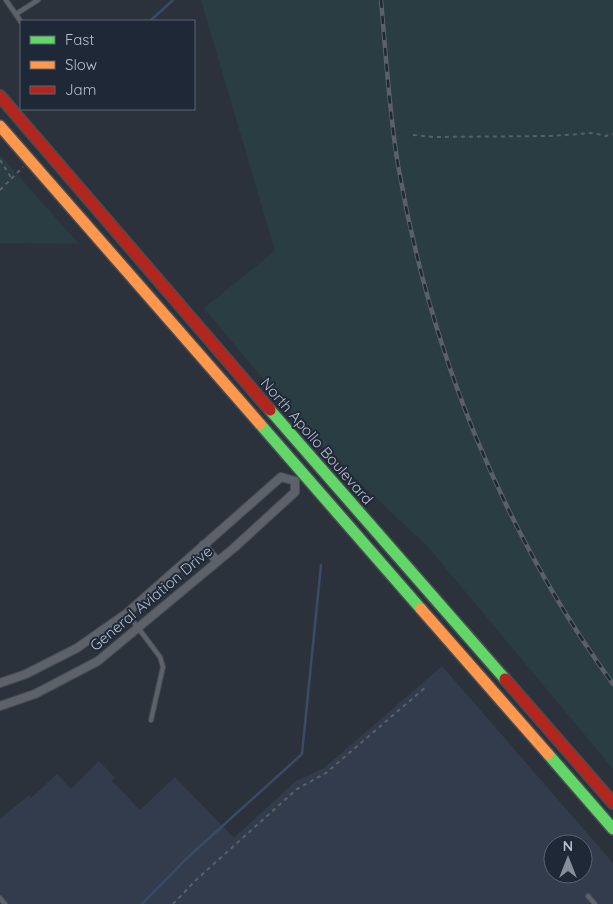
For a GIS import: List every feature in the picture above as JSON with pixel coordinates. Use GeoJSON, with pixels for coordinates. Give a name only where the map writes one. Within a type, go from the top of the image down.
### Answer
{"type":"FeatureCollection","features":[{"type":"Feature","properties":{"kind":"street","name":"North Apollo Boulevard"},"geometry":{"type":"LineString","coordinates":[[0,96],[317,464],[613,803]]}},
{"type":"Feature","properties":{"kind":"street","name":"North Apollo Boulevard"},"geometry":{"type":"LineString","coordinates":[[0,126],[244,407],[300,477],[613,829]]}},
{"type":"Feature","properties":{"kind":"street","name":"General Aviation Drive"},"geometry":{"type":"LineString","coordinates":[[0,706],[35,694],[98,661],[139,629],[295,492],[300,477],[317,464]]}},
{"type":"Feature","properties":{"kind":"street","name":"General Aviation Drive"},"geometry":{"type":"LineString","coordinates":[[0,683],[26,674],[77,648],[127,613],[282,477],[300,477]]}},
{"type":"Feature","properties":{"kind":"street"},"geometry":{"type":"LineString","coordinates":[[203,545],[217,561]]}},
{"type":"Feature","properties":{"kind":"lane"},"geometry":{"type":"LineString","coordinates":[[6,0],[20,20]]}},
{"type":"Feature","properties":{"kind":"lane"},"geometry":{"type":"LineString","coordinates":[[16,14],[38,0]]}},
{"type":"Feature","properties":{"kind":"lane"},"geometry":{"type":"LineString","coordinates":[[127,613],[160,657],[163,667],[150,720]]}},
{"type":"Feature","properties":{"kind":"lane"},"geometry":{"type":"LineString","coordinates":[[588,896],[595,904]]}},
{"type":"Feature","properties":{"kind":"lane"},"geometry":{"type":"LineString","coordinates":[[0,898],[5,904]]}},
{"type":"Feature","properties":{"kind":"path"},"geometry":{"type":"LineString","coordinates":[[413,135],[434,137],[550,136],[593,133],[606,136],[613,134]]}},
{"type":"Feature","properties":{"kind":"path"},"geometry":{"type":"LineString","coordinates":[[0,160],[12,180]]}},
{"type":"Feature","properties":{"kind":"path"},"geometry":{"type":"LineString","coordinates":[[0,190],[12,180],[29,160]]}},
{"type":"Feature","properties":{"kind":"path"},"geometry":{"type":"LineString","coordinates":[[173,904],[196,880],[296,789],[326,773],[427,686]]}},
{"type":"Feature","properties":{"kind":"shaded area"},"geometry":{"type":"Polygon","coordinates":[[[442,666],[588,834],[543,834],[543,884],[593,884],[593,840],[613,863],[613,904],[0,904],[0,819],[29,795],[31,798],[57,774],[71,789],[99,761],[115,778],[112,781],[140,810],[175,777],[234,838],[296,781],[324,768],[442,666]]]}},
{"type":"Feature","properties":{"kind":"green space"},"geometry":{"type":"Polygon","coordinates":[[[201,0],[613,0],[613,769],[428,547],[312,438],[204,308],[275,251],[201,0]]]}},
{"type":"Feature","properties":{"kind":"green space"},"geometry":{"type":"Polygon","coordinates":[[[0,155],[79,244],[0,243],[0,155]]]}},
{"type":"Feature","properties":{"kind":"waterway"},"geometry":{"type":"LineString","coordinates":[[151,20],[173,0]]}},
{"type":"Feature","properties":{"kind":"waterway"},"geometry":{"type":"LineString","coordinates":[[142,904],[186,859],[302,754],[321,565]]}},
{"type":"Feature","properties":{"kind":"railway"},"geometry":{"type":"LineString","coordinates":[[381,0],[390,104],[398,165],[429,303],[451,371],[476,437],[505,502],[537,565],[573,625],[613,684]]}},
{"type":"Feature","properties":{"kind":"traffic: fast"},"geometry":{"type":"LineString","coordinates":[[270,410],[505,679]]}},
{"type":"Feature","properties":{"kind":"traffic: fast"},"geometry":{"type":"LineString","coordinates":[[260,424],[421,609]]}},
{"type":"Feature","properties":{"kind":"traffic: fast"},"geometry":{"type":"LineString","coordinates":[[548,754],[613,829]]}},
{"type":"Feature","properties":{"kind":"traffic: slow"},"geometry":{"type":"LineString","coordinates":[[0,126],[260,424]]}},
{"type":"Feature","properties":{"kind":"traffic: slow"},"geometry":{"type":"LineString","coordinates":[[421,609],[548,754]]}},
{"type":"Feature","properties":{"kind":"traffic: jam"},"geometry":{"type":"LineString","coordinates":[[0,96],[270,410]]}},
{"type":"Feature","properties":{"kind":"traffic: jam"},"geometry":{"type":"LineString","coordinates":[[505,679],[613,803]]}}]}
